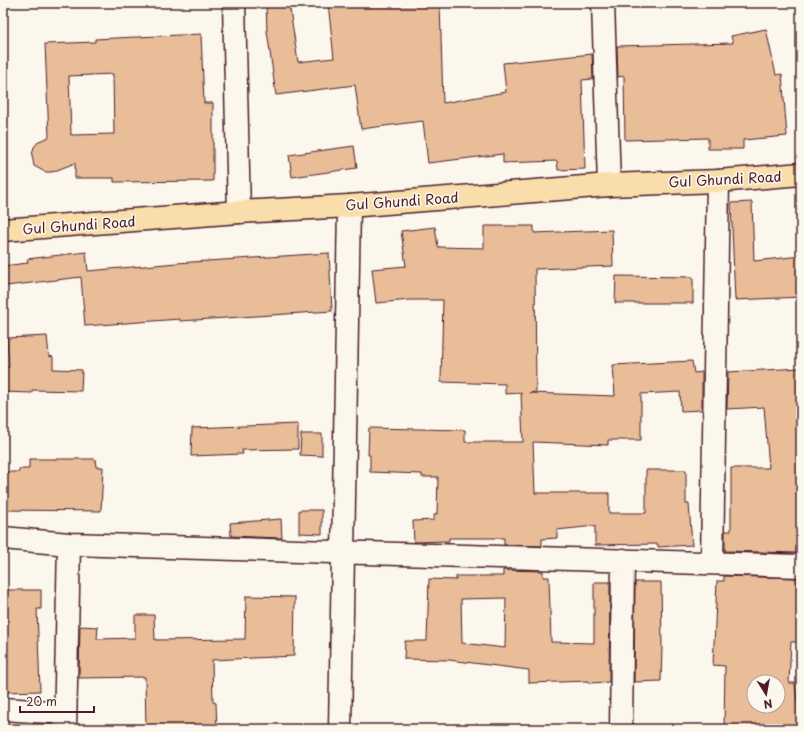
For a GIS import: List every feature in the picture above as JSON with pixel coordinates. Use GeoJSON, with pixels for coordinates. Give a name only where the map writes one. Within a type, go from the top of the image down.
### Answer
{"type":"FeatureCollection","features":[{"type":"Feature","properties":{"kind":"main road","name":"Gul Ghundi Road"},"geometry":{"type":"LineString","coordinates":[[3,230],[239,212],[349,206],[609,185],[718,181],[801,174]]}},
{"type":"Feature","properties":{"kind":"street"},"geometry":{"type":"LineString","coordinates":[[234,3],[239,212]]}},
{"type":"Feature","properties":{"kind":"street"},"geometry":{"type":"LineString","coordinates":[[603,3],[609,185]]}},
{"type":"Feature","properties":{"kind":"street"},"geometry":{"type":"LineString","coordinates":[[712,563],[718,181]]}},
{"type":"Feature","properties":{"kind":"street"},"geometry":{"type":"LineString","coordinates":[[340,729],[349,206]]}},
{"type":"Feature","properties":{"kind":"street"},"geometry":{"type":"LineString","coordinates":[[3,538],[69,544],[801,566]]}},
{"type":"Feature","properties":{"kind":"street"},"geometry":{"type":"LineString","coordinates":[[3,709],[65,721],[69,544]]}},
{"type":"Feature","properties":{"kind":"street"},"geometry":{"type":"LineString","coordinates":[[621,729],[623,560]]}},
{"type":"Feature","properties":{"kind":"building"},"geometry":{"type":"Polygon","coordinates":[[[266,3],[289,3],[298,62],[334,58],[328,3],[440,3],[443,103],[506,92],[503,63],[592,54],[593,79],[582,80],[585,169],[558,170],[557,161],[503,163],[503,154],[428,163],[423,121],[361,129],[355,85],[276,95],[267,31],[266,3]]]}},
{"type":"Feature","properties":{"kind":"building"},"geometry":{"type":"Polygon","coordinates":[[[766,29],[776,75],[782,74],[787,136],[743,140],[743,149],[708,149],[708,138],[625,140],[624,76],[618,77],[617,46],[733,43],[731,36],[766,29]]]}},
{"type":"Feature","properties":{"kind":"building"},"geometry":{"type":"Polygon","coordinates":[[[201,34],[204,103],[213,103],[213,181],[114,182],[114,178],[75,178],[75,163],[52,172],[45,172],[34,166],[32,155],[34,147],[39,141],[49,137],[45,44],[95,42],[95,39],[201,34]],[[113,74],[69,76],[71,135],[114,134],[113,74]]]}},
{"type":"Feature","properties":{"kind":"building"},"geometry":{"type":"Polygon","coordinates":[[[354,146],[357,168],[292,177],[289,155],[354,146]]]}},
{"type":"Feature","properties":{"kind":"building"},"geometry":{"type":"Polygon","coordinates":[[[752,202],[754,261],[801,256],[801,297],[735,300],[731,203],[752,202]]]}},
{"type":"Feature","properties":{"kind":"building"},"geometry":{"type":"Polygon","coordinates":[[[484,226],[534,226],[534,233],[612,230],[613,266],[535,269],[536,392],[529,393],[615,396],[613,365],[692,361],[694,373],[702,372],[702,410],[681,411],[680,392],[641,394],[641,440],[608,440],[608,445],[533,442],[535,493],[609,493],[609,513],[646,513],[646,470],[686,470],[686,504],[689,504],[692,545],[658,547],[658,544],[595,545],[595,526],[557,530],[557,538],[542,539],[542,546],[504,545],[504,538],[449,538],[449,541],[414,542],[413,521],[434,520],[434,515],[437,514],[438,477],[422,477],[422,474],[370,472],[370,455],[368,455],[369,428],[465,430],[465,442],[523,442],[521,393],[505,394],[505,384],[441,382],[443,300],[411,300],[376,303],[372,269],[406,266],[401,231],[435,227],[438,247],[484,248],[484,226]]]}},
{"type":"Feature","properties":{"kind":"building"},"geometry":{"type":"Polygon","coordinates":[[[86,252],[88,271],[177,263],[329,253],[332,311],[180,321],[180,319],[85,326],[81,277],[6,286],[3,266],[28,263],[27,259],[86,252]]]}},
{"type":"Feature","properties":{"kind":"building"},"geometry":{"type":"Polygon","coordinates":[[[616,276],[693,277],[693,303],[615,303],[616,276]]]}},
{"type":"Feature","properties":{"kind":"building"},"geometry":{"type":"Polygon","coordinates":[[[47,336],[49,356],[53,357],[53,369],[82,370],[81,391],[32,390],[32,393],[3,392],[3,367],[9,367],[7,338],[47,336]]]}},
{"type":"Feature","properties":{"kind":"building"},"geometry":{"type":"Polygon","coordinates":[[[801,368],[801,531],[798,531],[798,553],[725,551],[725,531],[731,531],[731,468],[769,468],[764,407],[727,409],[728,372],[801,368]]]}},
{"type":"Feature","properties":{"kind":"building"},"geometry":{"type":"Polygon","coordinates":[[[298,424],[298,449],[242,450],[243,454],[191,456],[192,428],[298,424]]]}},
{"type":"Feature","properties":{"kind":"building"},"geometry":{"type":"Polygon","coordinates":[[[301,434],[322,434],[322,456],[300,455],[301,434]]]}},
{"type":"Feature","properties":{"kind":"building"},"geometry":{"type":"Polygon","coordinates":[[[29,459],[95,459],[96,467],[103,467],[101,511],[3,510],[3,472],[19,472],[19,469],[29,469],[29,459]]]}},
{"type":"Feature","properties":{"kind":"building"},"geometry":{"type":"Polygon","coordinates":[[[299,510],[322,510],[322,534],[299,533],[299,510]]]}},
{"type":"Feature","properties":{"kind":"building"},"geometry":{"type":"Polygon","coordinates":[[[281,519],[282,538],[231,536],[230,523],[281,519]]]}},
{"type":"Feature","properties":{"kind":"building"},"geometry":{"type":"Polygon","coordinates":[[[503,570],[543,571],[543,577],[549,577],[551,642],[594,643],[594,582],[610,582],[609,682],[589,683],[589,681],[529,683],[529,670],[449,660],[404,659],[405,641],[427,641],[429,579],[456,580],[456,576],[503,576],[503,570]],[[506,598],[461,599],[462,643],[505,648],[506,598]]]}},
{"type":"Feature","properties":{"kind":"building"},"geometry":{"type":"Polygon","coordinates":[[[724,576],[798,578],[797,584],[801,584],[801,642],[791,642],[789,683],[795,683],[799,719],[797,720],[797,729],[724,729],[725,666],[713,665],[717,581],[724,581],[724,576]]]}},
{"type":"Feature","properties":{"kind":"building"},"geometry":{"type":"Polygon","coordinates":[[[635,582],[661,582],[661,681],[634,682],[635,582]]]}},
{"type":"Feature","properties":{"kind":"building"},"geometry":{"type":"Polygon","coordinates":[[[3,590],[41,590],[41,609],[37,609],[40,691],[3,692],[3,590]]]}},
{"type":"Feature","properties":{"kind":"building"},"geometry":{"type":"Polygon","coordinates":[[[246,596],[295,597],[294,656],[212,660],[213,702],[216,703],[217,729],[146,729],[145,677],[79,678],[80,626],[98,627],[97,639],[135,638],[135,615],[154,615],[155,640],[245,639],[246,596]]]}}]}
